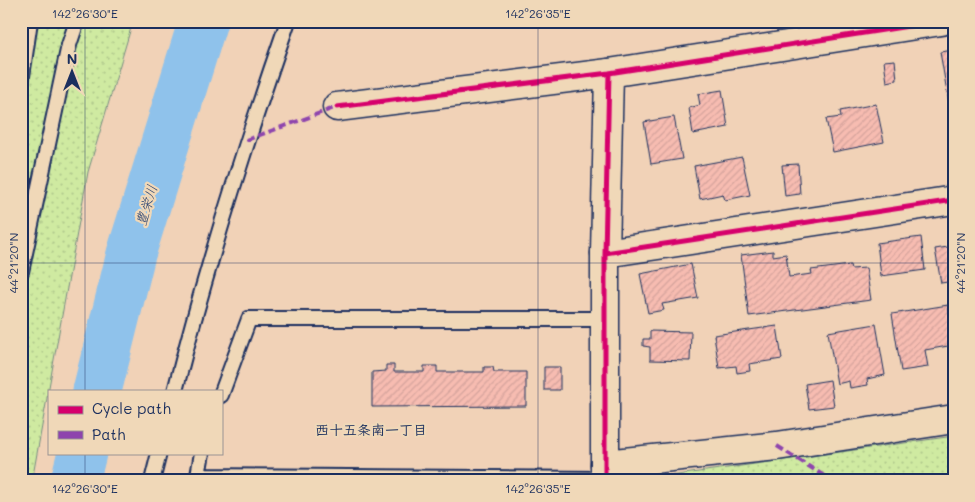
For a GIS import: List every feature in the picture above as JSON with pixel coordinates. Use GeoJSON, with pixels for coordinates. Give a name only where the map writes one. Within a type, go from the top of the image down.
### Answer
{"type":"FeatureCollection","features":[{"type":"Feature","properties":{"kind":"street"},"geometry":{"type":"LineString","coordinates":[[337,107],[609,73],[941,21]]}},
{"type":"Feature","properties":{"kind":"street"},"geometry":{"type":"LineString","coordinates":[[609,73],[605,253],[605,474],[954,418]]}},
{"type":"Feature","properties":{"kind":"street"},"geometry":{"type":"LineString","coordinates":[[605,253],[954,200]]}},
{"type":"Feature","properties":{"kind":"lane"},"geometry":{"type":"LineString","coordinates":[[21,83],[30,21]]}},
{"type":"Feature","properties":{"kind":"lane"},"geometry":{"type":"LineString","coordinates":[[21,272],[69,45],[77,21]]}},
{"type":"Feature","properties":{"kind":"lane"},"geometry":{"type":"LineString","coordinates":[[175,390],[207,266],[243,150],[288,21]]}},
{"type":"Feature","properties":{"kind":"lane"},"geometry":{"type":"LineString","coordinates":[[222,392],[249,320],[594,320]]}},
{"type":"Feature","properties":{"kind":"lane"},"geometry":{"type":"LineString","coordinates":[[152,481],[158,454]]}},
{"type":"Feature","properties":{"kind":"lane"},"geometry":{"type":"LineString","coordinates":[[202,454],[198,478],[605,474]]}},
{"type":"Feature","properties":{"kind":"green space"},"geometry":{"type":"Polygon","coordinates":[[[21,21],[133,21],[88,172],[32,481],[21,481],[21,21]]]}},
{"type":"Feature","properties":{"kind":"green space"},"geometry":{"type":"Polygon","coordinates":[[[954,436],[954,481],[664,481],[670,476],[954,436]]]}},
{"type":"Feature","properties":{"kind":"building"},"geometry":{"type":"Polygon","coordinates":[[[954,50],[954,132],[940,52],[954,50]]]}},
{"type":"Feature","properties":{"kind":"building"},"geometry":{"type":"Polygon","coordinates":[[[895,60],[897,80],[887,82],[884,61],[895,60]]]}},
{"type":"Feature","properties":{"kind":"building"},"geometry":{"type":"Polygon","coordinates":[[[722,90],[728,127],[693,134],[689,108],[700,105],[698,94],[722,90]]]}},
{"type":"Feature","properties":{"kind":"building"},"geometry":{"type":"Polygon","coordinates":[[[876,104],[884,142],[833,152],[826,119],[841,117],[840,111],[876,104]]]}},
{"type":"Feature","properties":{"kind":"building"},"geometry":{"type":"Polygon","coordinates":[[[674,117],[682,159],[651,164],[644,122],[674,117]]]}},
{"type":"Feature","properties":{"kind":"building"},"geometry":{"type":"Polygon","coordinates":[[[742,157],[750,195],[725,200],[723,194],[700,199],[694,166],[742,157]]]}},
{"type":"Feature","properties":{"kind":"building"},"geometry":{"type":"Polygon","coordinates":[[[798,164],[800,194],[785,196],[782,165],[798,164]]]}},
{"type":"Feature","properties":{"kind":"building"},"geometry":{"type":"Polygon","coordinates":[[[921,237],[925,270],[881,276],[877,243],[921,237]]]}},
{"type":"Feature","properties":{"kind":"building"},"geometry":{"type":"Polygon","coordinates":[[[954,246],[954,281],[941,283],[935,249],[954,246]]]}},
{"type":"Feature","properties":{"kind":"building"},"geometry":{"type":"Polygon","coordinates":[[[773,251],[773,256],[786,254],[789,277],[812,274],[811,270],[850,265],[851,269],[866,268],[871,300],[749,316],[741,255],[773,251]]]}},
{"type":"Feature","properties":{"kind":"building"},"geometry":{"type":"Polygon","coordinates":[[[691,264],[698,298],[662,304],[664,310],[648,313],[640,274],[691,264]]]}},
{"type":"Feature","properties":{"kind":"building"},"geometry":{"type":"Polygon","coordinates":[[[948,305],[954,345],[925,350],[928,367],[901,371],[892,314],[948,305]]]}},
{"type":"Feature","properties":{"kind":"building"},"geometry":{"type":"Polygon","coordinates":[[[876,324],[885,375],[867,379],[868,385],[850,388],[849,381],[837,384],[828,332],[876,324]]]}},
{"type":"Feature","properties":{"kind":"building"},"geometry":{"type":"Polygon","coordinates":[[[777,326],[782,359],[749,364],[750,371],[737,373],[736,366],[719,368],[714,335],[777,326]]]}},
{"type":"Feature","properties":{"kind":"building"},"geometry":{"type":"Polygon","coordinates":[[[650,331],[691,332],[690,361],[650,360],[650,347],[643,346],[643,339],[650,339],[650,331]]]}},
{"type":"Feature","properties":{"kind":"building"},"geometry":{"type":"Polygon","coordinates":[[[386,365],[394,365],[394,372],[424,372],[424,366],[437,366],[437,372],[484,372],[484,367],[493,367],[494,372],[526,372],[526,406],[372,407],[372,372],[386,371],[386,365]]]}},
{"type":"Feature","properties":{"kind":"building"},"geometry":{"type":"Polygon","coordinates":[[[544,367],[560,367],[560,390],[544,390],[544,367]]]}},
{"type":"Feature","properties":{"kind":"building"},"geometry":{"type":"Polygon","coordinates":[[[830,380],[834,406],[809,409],[805,384],[830,380]]]}},
{"type":"Feature","properties":{"kind":"waterway","name":"豊栄川"},"geometry":{"type":"LineString","coordinates":[[97,390],[131,254],[203,21]]}},
{"type":"Feature","properties":{"kind":"waterway","name":"豊栄川"},"geometry":{"type":"LineString","coordinates":[[75,481],[82,454]]}},
{"type":"Feature","properties":{"kind":"marked path"},"geometry":{"type":"LineString","coordinates":[[246,140],[337,107]]}},
{"type":"Feature","properties":{"kind":"marked path"},"geometry":{"type":"LineString","coordinates":[[777,446],[832,481]]}},
{"type":"Feature","properties":{"kind":"cycle path"},"geometry":{"type":"LineString","coordinates":[[337,107],[609,73],[941,21]]}},
{"type":"Feature","properties":{"kind":"cycle path"},"geometry":{"type":"LineString","coordinates":[[605,481],[605,253],[609,73]]}},
{"type":"Feature","properties":{"kind":"cycle path"},"geometry":{"type":"LineString","coordinates":[[605,253],[954,200]]}},
{"type":"Feature","properties":{"kind":"district","name":"西十五条南一丁目"},"geometry":{"type":"Point","coordinates":[371,429]}}]}
